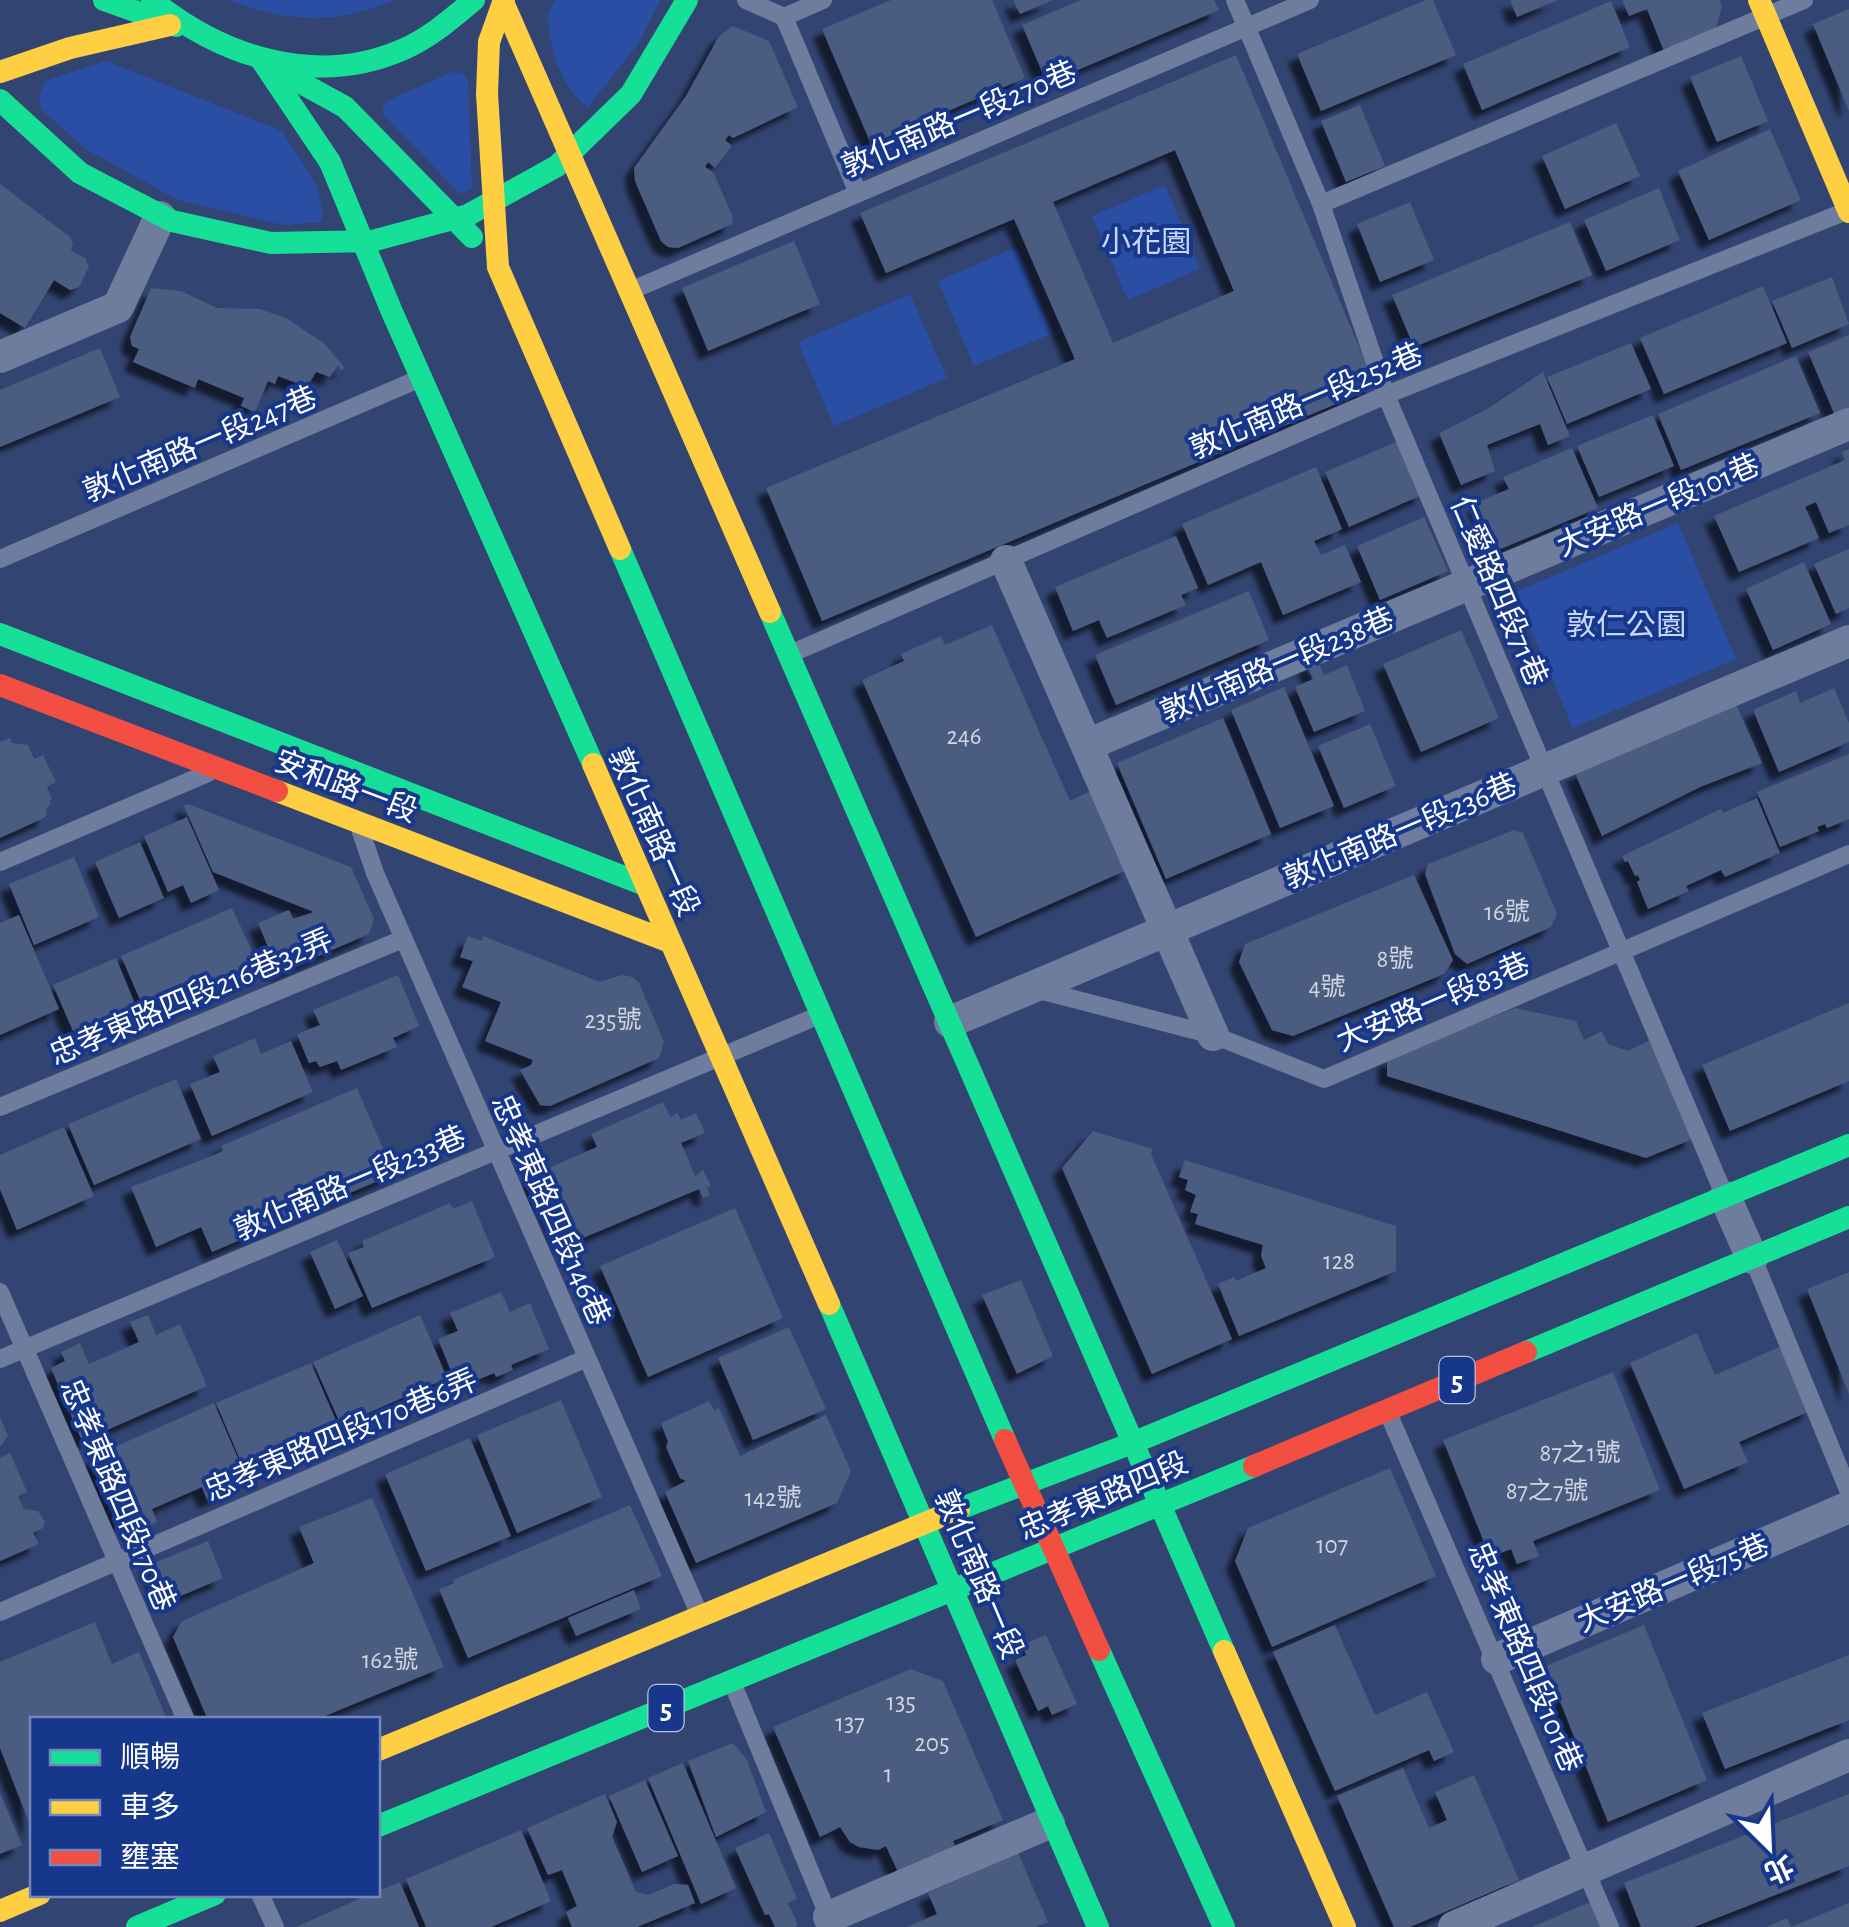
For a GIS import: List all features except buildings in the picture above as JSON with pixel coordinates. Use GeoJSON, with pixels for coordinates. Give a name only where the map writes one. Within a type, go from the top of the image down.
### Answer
{"type":"FeatureCollection","features":[{"type":"Feature","properties":{"kind":"main road"},"geometry":{"type":"LineString","coordinates":[[104,0],[262,61],[344,107],[498,267]]}},
{"type":"Feature","properties":{"kind":"main road"},"geometry":{"type":"LineString","coordinates":[[152,0],[178,26]]}},
{"type":"Feature","properties":{"kind":"main road"},"geometry":{"type":"LineString","coordinates":[[262,61],[322,67],[381,57],[435,32],[474,0]]}},
{"type":"Feature","properties":{"kind":"main road"},"geometry":{"type":"LineString","coordinates":[[0,100],[61,160],[108,192],[160,217],[212,234],[266,244],[363,244],[456,220],[492,204],[571,154],[632,92],[658,56],[686,0]]}},
{"type":"Feature","properties":{"kind":"main road"},"geometry":{"type":"LineString","coordinates":[[504,1],[1345,1927]]}},
{"type":"Feature","properties":{"kind":"main road"},"geometry":{"type":"LineString","coordinates":[[504,1],[488,56],[492,204],[498,267],[1025,1486],[1224,1927]]}},
{"type":"Feature","properties":{"kind":"main road"},"geometry":{"type":"LineString","coordinates":[[1763,8],[1849,211]]}},
{"type":"Feature","properties":{"kind":"main road"},"geometry":{"type":"LineString","coordinates":[[0,72],[70,48],[178,26]]}},
{"type":"Feature","properties":{"kind":"main road","name":"敦化南路一段"},"geometry":{"type":"LineString","coordinates":[[262,61],[330,162],[421,378],[925,1524],[1049,1823],[1098,1927]]}},
{"type":"Feature","properties":{"kind":"main road","name":"安和路一段"},"geometry":{"type":"LineString","coordinates":[[0,634],[645,886]]}},
{"type":"Feature","properties":{"kind":"main road","name":"安和路一段"},"geometry":{"type":"LineString","coordinates":[[0,685],[670,942]]}},
{"type":"Feature","properties":{"kind":"main road","name":"忠孝東路四段"},"geometry":{"type":"LineString","coordinates":[[380,1749],[874,1542],[1135,1442],[1849,1145]]}},
{"type":"Feature","properties":{"kind":"main road","name":"忠孝東路四段"},"geometry":{"type":"LineString","coordinates":[[380,1825],[1849,1217]]}},
{"type":"Feature","properties":{"kind":"main road"},"geometry":{"type":"LineString","coordinates":[[0,1911],[33,1897]]}},
{"type":"Feature","properties":{"kind":"main road"},"geometry":{"type":"LineString","coordinates":[[138,1927],[207,1897]]}},
{"type":"Feature","properties":{"kind":"street"},"geometry":{"type":"LineString","coordinates":[[0,357],[118,307],[160,217]]}},
{"type":"Feature","properties":{"kind":"street","name":"大安路一段101巷"},"geometry":{"type":"LineString","coordinates":[[1467,586],[1849,424]]}},
{"type":"Feature","properties":{"kind":"street"},"geometry":{"type":"LineString","coordinates":[[1006,562],[1213,1035]]}},
{"type":"Feature","properties":{"kind":"street","name":"敦化南路一段238巷"},"geometry":{"type":"LineString","coordinates":[[1086,745],[1467,586]]}},
{"type":"Feature","properties":{"kind":"street","name":"敦化南路一段236巷"},"geometry":{"type":"LineString","coordinates":[[950,1022],[1849,640]]}},
{"type":"Feature","properties":{"kind":"street"},"geometry":{"type":"LineString","coordinates":[[1725,1197],[1752,1258]]}},
{"type":"Feature","properties":{"kind":"street","name":"大安路一段75巷"},"geometry":{"type":"LineString","coordinates":[[1496,1659],[1849,1507]]}},
{"type":"Feature","properties":{"kind":"street"},"geometry":{"type":"LineString","coordinates":[[1454,1927],[1849,1755]]}},
{"type":"Feature","properties":{"kind":"street"},"geometry":{"type":"LineString","coordinates":[[831,1922],[1049,1823]]}},
{"type":"Feature","properties":{"kind":"lane"},"geometry":{"type":"LineString","coordinates":[[746,0],[784,16],[858,193]]}},
{"type":"Feature","properties":{"kind":"lane"},"geometry":{"type":"LineString","coordinates":[[784,16],[823,0]]}},
{"type":"Feature","properties":{"kind":"lane","name":"仁愛路四段71巷"},"geometry":{"type":"LineString","coordinates":[[1235,0],[1321,204],[1386,395],[1725,1197]]}},
{"type":"Feature","properties":{"kind":"lane","name":"敦化南路一段270巷"},"geometry":{"type":"LineString","coordinates":[[630,291],[1310,0]]}},
{"type":"Feature","properties":{"kind":"lane"},"geometry":{"type":"LineString","coordinates":[[1321,204],[1763,8],[1804,0]]}},
{"type":"Feature","properties":{"kind":"lane","name":"敦化南路一段252巷"},"geometry":{"type":"LineString","coordinates":[[790,654],[1386,395],[1849,211]]}},
{"type":"Feature","properties":{"kind":"lane","name":"敦化南路一段247巷"},"geometry":{"type":"LineString","coordinates":[[0,559],[421,378]]}},
{"type":"Feature","properties":{"kind":"lane"},"geometry":{"type":"LineString","coordinates":[[0,862],[217,769]]}},
{"type":"Feature","properties":{"kind":"lane","name":"忠孝東路四段146巷"},"geometry":{"type":"LineString","coordinates":[[358,824],[403,939],[700,1616]]}},
{"type":"Feature","properties":{"kind":"lane","name":"大安路一段83巷"},"geometry":{"type":"LineString","coordinates":[[1029,988],[1213,1035],[1324,1079],[1849,854]]}},
{"type":"Feature","properties":{"kind":"lane","name":"忠孝東路四段216巷32弄"},"geometry":{"type":"LineString","coordinates":[[0,1107],[403,939]]}},
{"type":"Feature","properties":{"kind":"lane","name":"敦化南路一段233巷"},"geometry":{"type":"LineString","coordinates":[[0,1359],[821,1015]]}},
{"type":"Feature","properties":{"kind":"lane"},"geometry":{"type":"LineString","coordinates":[[1752,1258],[1849,1492]]}},
{"type":"Feature","properties":{"kind":"lane","name":"忠孝東路四段170巷"},"geometry":{"type":"LineString","coordinates":[[0,1292],[185,1717]]}},
{"type":"Feature","properties":{"kind":"lane","name":"忠孝東路四段170巷6弄"},"geometry":{"type":"LineString","coordinates":[[0,1612],[586,1358]]}},
{"type":"Feature","properties":{"kind":"lane","name":"忠孝東路四段101巷"},"geometry":{"type":"LineString","coordinates":[[1386,1410],[1610,1927]]}},
{"type":"Feature","properties":{"kind":"lane"},"geometry":{"type":"LineString","coordinates":[[732,1682],[831,1922]]}},
{"type":"Feature","properties":{"kind":"lane"},"geometry":{"type":"LineString","coordinates":[[261,1897],[275,1927]]}},
{"type":"Feature","properties":{"kind":"green space"},"geometry":{"type":"Polygon","coordinates":[[[230,0],[394,0],[353,14],[312,18],[271,13],[230,0]]]}},
{"type":"Feature","properties":{"kind":"green space"},"geometry":{"type":"Polygon","coordinates":[[[555,0],[660,0],[638,44],[588,107],[563,78],[554,55],[547,16],[555,0]]]}},
{"type":"Feature","properties":{"kind":"green space"},"geometry":{"type":"Polygon","coordinates":[[[106,61],[282,131],[316,184],[323,214],[320,222],[283,225],[178,200],[87,150],[42,110],[39,98],[45,81],[106,61]]]}},
{"type":"Feature","properties":{"kind":"green space"},"geometry":{"type":"Polygon","coordinates":[[[453,72],[462,73],[468,80],[472,188],[460,194],[383,114],[388,100],[453,72]]]}},
{"type":"Feature","properties":{"kind":"green space","name":"小花園"},"geometry":{"type":"Polygon","coordinates":[[[1165,185],[1200,269],[1128,300],[1092,216],[1165,185]]]}},
{"type":"Feature","properties":{"kind":"green space"},"geometry":{"type":"Polygon","coordinates":[[[1017,247],[1053,333],[974,366],[938,281],[1017,247]]]}},
{"type":"Feature","properties":{"kind":"green space"},"geometry":{"type":"Polygon","coordinates":[[[910,294],[947,378],[834,426],[798,342],[910,294]]]}},
{"type":"Feature","properties":{"kind":"green space","name":"敦仁公園"},"geometry":{"type":"Polygon","coordinates":[[[1678,523],[1736,659],[1573,728],[1515,592],[1678,523]]]}},
{"type":"Feature","properties":{"kind":"traffic: fast"},"geometry":{"type":"LineString","coordinates":[[104,0],[176,26]]}},
{"type":"Feature","properties":{"kind":"traffic: fast"},"geometry":{"type":"LineString","coordinates":[[152,0],[179,20],[240,51],[304,66],[338,66],[404,49],[474,0]]}},
{"type":"Feature","properties":{"kind":"traffic: fast"},"geometry":{"type":"LineString","coordinates":[[0,100],[80,173],[172,221],[271,243],[372,241],[468,215],[557,166],[631,94],[687,0]]}},
{"type":"Feature","properties":{"kind":"traffic: fast"},"geometry":{"type":"LineString","coordinates":[[262,61],[330,162],[392,312],[593,764]]}},
{"type":"Feature","properties":{"kind":"traffic: fast"},"geometry":{"type":"LineString","coordinates":[[274,68],[345,107],[472,237]]}},
{"type":"Feature","properties":{"kind":"traffic: fast"},"geometry":{"type":"LineString","coordinates":[[620,549],[1005,1440]]}},
{"type":"Feature","properties":{"kind":"traffic: fast"},"geometry":{"type":"LineString","coordinates":[[770,612],[1224,1651]]}},
{"type":"Feature","properties":{"kind":"traffic: fast"},"geometry":{"type":"LineString","coordinates":[[0,634],[645,885]]}},
{"type":"Feature","properties":{"kind":"traffic: fast"},"geometry":{"type":"LineString","coordinates":[[959,1509],[1135,1442],[1849,1145]]}},
{"type":"Feature","properties":{"kind":"traffic: fast"},"geometry":{"type":"LineString","coordinates":[[1526,1352],[1849,1217]]}},
{"type":"Feature","properties":{"kind":"traffic: fast"},"geometry":{"type":"LineString","coordinates":[[829,1304],[1098,1927]]}},
{"type":"Feature","properties":{"kind":"traffic: fast"},"geometry":{"type":"LineString","coordinates":[[380,1825],[1254,1466]]}},
{"type":"Feature","properties":{"kind":"traffic: fast"},"geometry":{"type":"LineString","coordinates":[[1099,1650],[1224,1927]]}},
{"type":"Feature","properties":{"kind":"traffic: fast"},"geometry":{"type":"LineString","coordinates":[[137,1927],[208,1897]]}},
{"type":"Feature","properties":{"kind":"traffic: slow"},"geometry":{"type":"LineString","coordinates":[[504,0],[489,42],[487,94],[498,267],[620,549]]}},
{"type":"Feature","properties":{"kind":"traffic: slow"},"geometry":{"type":"LineString","coordinates":[[1759,0],[1849,212]]}},
{"type":"Feature","properties":{"kind":"traffic: slow"},"geometry":{"type":"LineString","coordinates":[[503,2],[770,612]]}},
{"type":"Feature","properties":{"kind":"traffic: slow"},"geometry":{"type":"LineString","coordinates":[[0,72],[70,48],[170,25]]}},
{"type":"Feature","properties":{"kind":"traffic: slow"},"geometry":{"type":"LineString","coordinates":[[593,764],[829,1304]]}},
{"type":"Feature","properties":{"kind":"traffic: slow"},"geometry":{"type":"LineString","coordinates":[[277,791],[670,942]]}},
{"type":"Feature","properties":{"kind":"traffic: slow"},"geometry":{"type":"LineString","coordinates":[[380,1749],[959,1509]]}},
{"type":"Feature","properties":{"kind":"traffic: slow"},"geometry":{"type":"LineString","coordinates":[[1224,1651],[1345,1927]]}},
{"type":"Feature","properties":{"kind":"traffic: slow"},"geometry":{"type":"LineString","coordinates":[[0,1911],[33,1897]]}},
{"type":"Feature","properties":{"kind":"traffic: jam"},"geometry":{"type":"LineString","coordinates":[[0,685],[277,791]]}},
{"type":"Feature","properties":{"kind":"traffic: jam"},"geometry":{"type":"LineString","coordinates":[[1254,1466],[1526,1352]]}},
{"type":"Feature","properties":{"kind":"traffic: jam"},"geometry":{"type":"LineString","coordinates":[[1005,1440],[1099,1650]]}}]}
